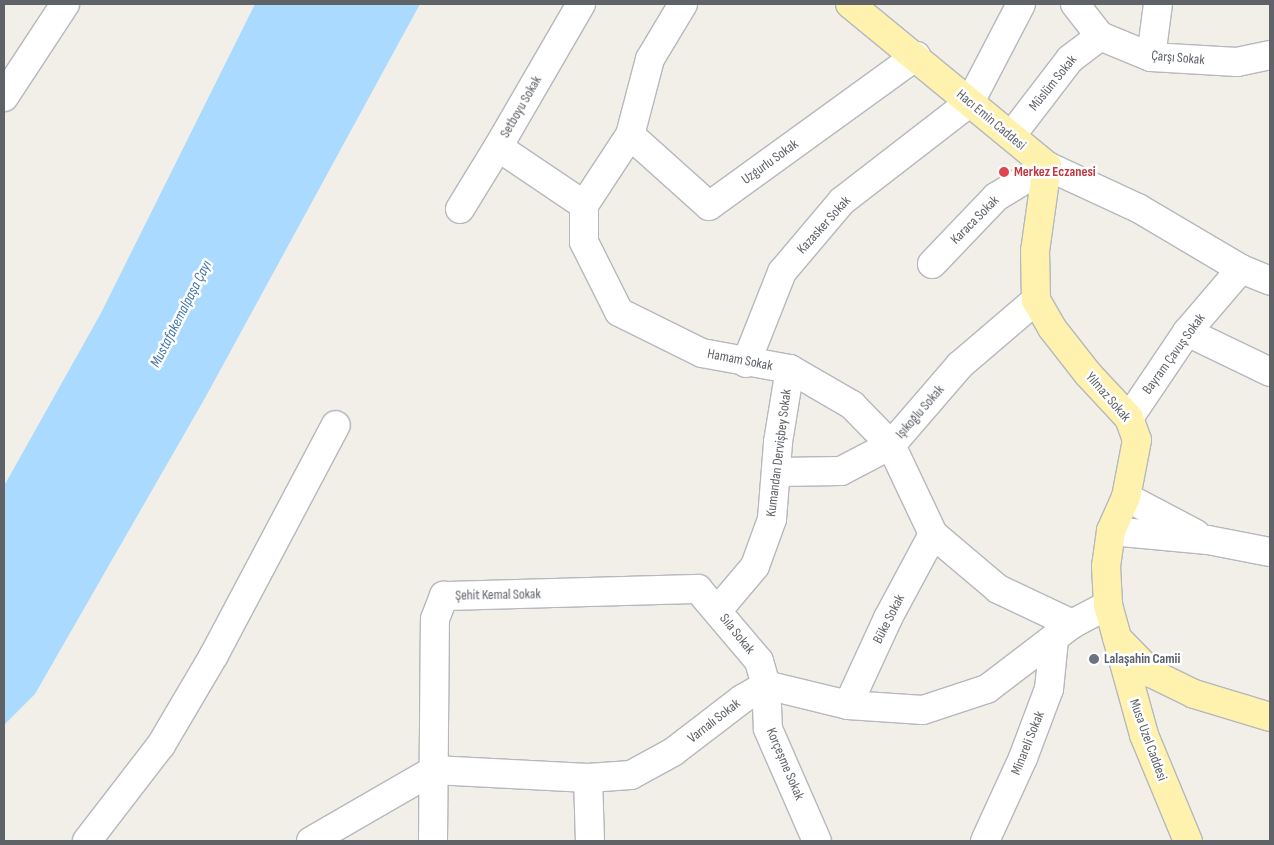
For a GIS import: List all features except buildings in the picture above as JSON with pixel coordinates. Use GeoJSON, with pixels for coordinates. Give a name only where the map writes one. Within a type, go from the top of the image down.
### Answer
{"type":"FeatureCollection","features":[{"type":"Feature","properties":{"kind":"main road","name":"Hacı Emin Caddesi"},"geometry":{"type":"LineString","coordinates":[[859,5],[916,56],[1047,166]]}},
{"type":"Feature","properties":{"kind":"main road","name":"Yılmaz Sokak"},"geometry":{"type":"LineString","coordinates":[[1047,166],[1035,251],[1036,300],[1052,328],[1088,374],[1129,418],[1137,440],[1126,497],[1111,532],[1106,566],[1108,605],[1115,637]]}},
{"type":"Feature","properties":{"kind":"main road"},"geometry":{"type":"LineString","coordinates":[[1115,637],[1151,673],[1194,694],[1270,717]]}},
{"type":"Feature","properties":{"kind":"main road","name":"Musa Uzel Caddesi"},"geometry":{"type":"LineString","coordinates":[[1115,637],[1144,735],[1188,841]]}},
{"type":"Feature","properties":{"kind":"street"},"geometry":{"type":"LineString","coordinates":[[4,97],[65,4]]}},
{"type":"Feature","properties":{"kind":"street","name":"Setboyu Sokak"},"geometry":{"type":"LineString","coordinates":[[581,4],[498,147],[584,205]]}},
{"type":"Feature","properties":{"kind":"street"},"geometry":{"type":"LineString","coordinates":[[584,205],[630,135],[650,60],[683,4]]}},
{"type":"Feature","properties":{"kind":"street"},"geometry":{"type":"LineString","coordinates":[[970,102],[1021,4]]}},
{"type":"Feature","properties":{"kind":"street","name":"Çarşı Sokak"},"geometry":{"type":"LineString","coordinates":[[1074,4],[1100,36],[1150,57],[1238,62],[1270,55]]}},
{"type":"Feature","properties":{"kind":"street"},"geometry":{"type":"LineString","coordinates":[[1150,57],[1158,4]]}},
{"type":"Feature","properties":{"kind":"street","name":"Müslüm Sokak"},"geometry":{"type":"LineString","coordinates":[[1011,136],[1070,59],[1100,36]]}},
{"type":"Feature","properties":{"kind":"street","name":"Uzgurlu Sokak"},"geometry":{"type":"LineString","coordinates":[[630,135],[709,206],[916,56]]}},
{"type":"Feature","properties":{"kind":"street","name":"Kazasker Sokak"},"geometry":{"type":"LineString","coordinates":[[746,363],[782,272],[836,208],[970,102]]}},
{"type":"Feature","properties":{"kind":"street"},"geometry":{"type":"LineString","coordinates":[[460,208],[498,147]]}},
{"type":"Feature","properties":{"kind":"street","name":"Karaca Sokak"},"geometry":{"type":"LineString","coordinates":[[932,264],[996,197],[1047,166]]}},
{"type":"Feature","properties":{"kind":"street","name":"Hacı Emin Caddesi"},"geometry":{"type":"LineString","coordinates":[[1047,166],[1138,208],[1241,269],[1270,281]]}},
{"type":"Feature","properties":{"kind":"street","name":"Hamam Sokak"},"geometry":{"type":"LineString","coordinates":[[584,205],[584,242],[619,312],[702,353],[746,363],[790,369],[852,405],[891,446],[933,534],[998,589],[1063,632]]}},
{"type":"Feature","properties":{"kind":"street","name":"Bayram Çavuş Sokak"},"geometry":{"type":"LineString","coordinates":[[1129,418],[1187,332],[1241,269]]}},
{"type":"Feature","properties":{"kind":"street","name":"Işıkoğlu Sokak"},"geometry":{"type":"LineString","coordinates":[[778,472],[841,471],[891,446],[960,365],[1036,300]]}},
{"type":"Feature","properties":{"kind":"street"},"geometry":{"type":"LineString","coordinates":[[1187,332],[1270,372]]}},
{"type":"Feature","properties":{"kind":"street","name":"Kumandan Dervişbey Sokak"},"geometry":{"type":"LineString","coordinates":[[718,610],[755,566],[772,518],[778,472],[778,442],[790,369]]}},
{"type":"Feature","properties":{"kind":"street"},"geometry":{"type":"LineString","coordinates":[[88,841],[161,745],[214,655],[336,425]]}},
{"type":"Feature","properties":{"kind":"street"},"geometry":{"type":"LineString","coordinates":[[1126,497],[1208,540]]}},
{"type":"Feature","properties":{"kind":"street"},"geometry":{"type":"LineString","coordinates":[[1111,532],[1208,540],[1270,552]]}},
{"type":"Feature","properties":{"kind":"street","name":"Büke Sokak"},"geometry":{"type":"LineString","coordinates":[[848,705],[888,618],[933,534]]}},
{"type":"Feature","properties":{"kind":"street","name":"Sıla Sokak"},"geometry":{"type":"LineString","coordinates":[[698,589],[718,610],[759,661],[766,685]]}},
{"type":"Feature","properties":{"kind":"street","name":"Şehit Kemal Sokak"},"geometry":{"type":"LineString","coordinates":[[434,770],[435,619],[444,596],[698,589]]}},
{"type":"Feature","properties":{"kind":"street"},"geometry":{"type":"LineString","coordinates":[[766,685],[848,705],[923,710],[987,689],[1063,632],[1108,605]]}},
{"type":"Feature","properties":{"kind":"street","name":"Minareli Sokak"},"geometry":{"type":"LineString","coordinates":[[986,841],[1023,758],[1049,689],[1063,632]]}},
{"type":"Feature","properties":{"kind":"street","name":"Varnalı Sokak"},"geometry":{"type":"LineString","coordinates":[[434,770],[588,778],[631,775],[673,752],[742,699],[766,685]]}},
{"type":"Feature","properties":{"kind":"street","name":"Korçeşme Sokak"},"geometry":{"type":"LineString","coordinates":[[766,685],[768,729],[817,841]]}},
{"type":"Feature","properties":{"kind":"street"},"geometry":{"type":"LineString","coordinates":[[311,841],[434,770]]}},
{"type":"Feature","properties":{"kind":"street"},"geometry":{"type":"LineString","coordinates":[[433,841],[434,770]]}},
{"type":"Feature","properties":{"kind":"street"},"geometry":{"type":"LineString","coordinates":[[588,778],[590,841]]}},
{"type":"Feature","properties":{"kind":"water","name":"Mustafakemalpaşa Çayı"},"geometry":{"type":"Polygon","coordinates":[[[255,4],[420,4],[205,398],[35,694],[4,725],[4,486],[101,313],[255,4]]]}},
{"type":"Feature","properties":{"kind":"place","name":"Merkez Eczanesi"},"geometry":{"type":"Point","coordinates":[1004,172]}},
{"type":"Feature","properties":{"kind":"place","name":"Lalaşahin Camii"},"geometry":{"type":"Point","coordinates":[1094,659]}}]}
